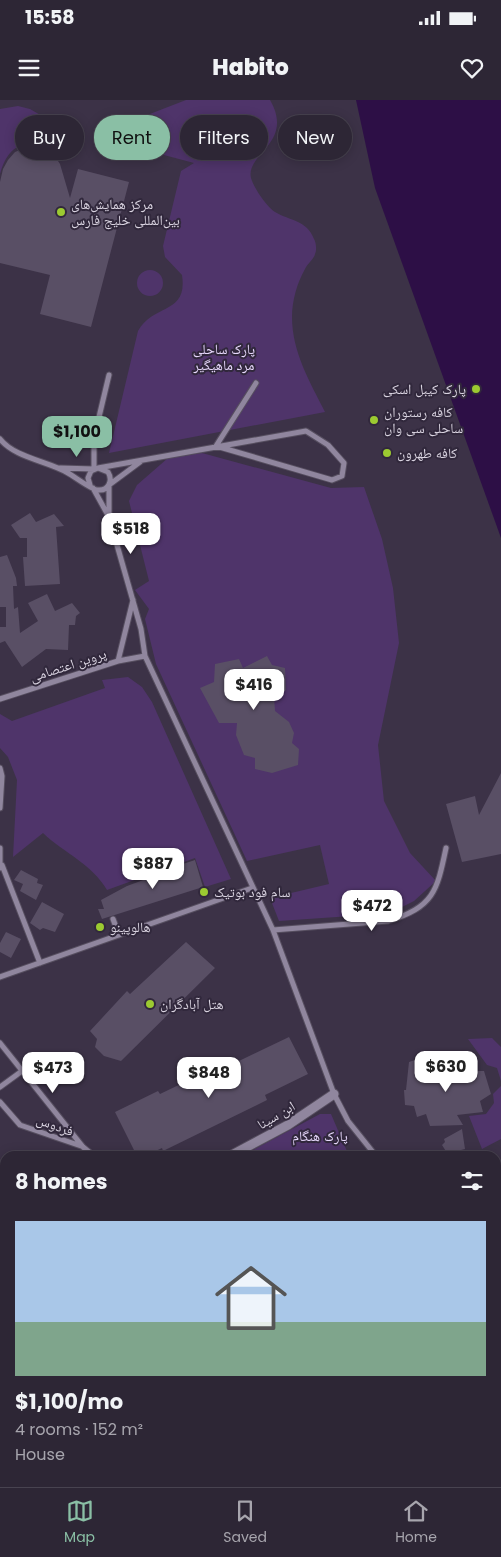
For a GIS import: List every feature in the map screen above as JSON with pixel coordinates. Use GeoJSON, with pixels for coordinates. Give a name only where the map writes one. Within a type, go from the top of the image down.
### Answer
{"type":"FeatureCollection","features":[{"type":"Feature","properties":{"kind":"street"},"geometry":{"type":"LineString","coordinates":[[96,468],[94,438],[109,375]]}},
{"type":"Feature","properties":{"kind":"street"},"geometry":{"type":"LineString","coordinates":[[216,446],[256,382]]}},
{"type":"Feature","properties":{"kind":"street"},"geometry":{"type":"LineString","coordinates":[[216,446],[332,480],[342,476],[344,464],[328,445],[306,431],[216,446],[96,468],[88,478],[91,487],[109,517],[141,629],[145,656],[273,930],[334,1094],[348,1121],[372,1151]]}},
{"type":"Feature","properties":{"kind":"street"},"geometry":{"type":"LineString","coordinates":[[0,439],[24,455],[59,468],[91,487],[100,490],[142,460]]}},
{"type":"Feature","properties":{"kind":"street"},"geometry":{"type":"LineString","coordinates":[[59,468],[105,469],[110,475],[109,517]]}},
{"type":"Feature","properties":{"kind":"street"},"geometry":{"type":"LineString","coordinates":[[118,661],[133,600]]}},
{"type":"Feature","properties":{"kind":"street","name":"پروین اعتصامی"},"geometry":{"type":"LineString","coordinates":[[0,699],[118,661],[145,656]]}},
{"type":"Feature","properties":{"kind":"street"},"geometry":{"type":"LineString","coordinates":[[0,768],[2,776],[0,808]]}},
{"type":"Feature","properties":{"kind":"street"},"geometry":{"type":"LineString","coordinates":[[0,848],[1,867],[40,963]]}},
{"type":"Feature","properties":{"kind":"street"},"geometry":{"type":"LineString","coordinates":[[273,930],[388,921],[405,916],[428,900],[437,889],[446,848]]}},
{"type":"Feature","properties":{"kind":"street"},"geometry":{"type":"LineString","coordinates":[[0,977],[252,888]]}},
{"type":"Feature","properties":{"kind":"street"},"geometry":{"type":"LineString","coordinates":[[113,919],[119,935]]}},
{"type":"Feature","properties":{"kind":"street","name":"فردوس"},"geometry":{"type":"LineString","coordinates":[[0,1043],[82,1147],[87,1151]]}},
{"type":"Feature","properties":{"kind":"street"},"geometry":{"type":"LineString","coordinates":[[0,1087],[22,1071]]}},
{"type":"Feature","properties":{"kind":"street","name":"ابن سینا"},"geometry":{"type":"LineString","coordinates":[[239,1151],[288,1125],[334,1094]]}},
{"type":"Feature","properties":{"kind":"street","name":"فردوس"},"geometry":{"type":"LineString","coordinates":[[0,1102],[20,1125],[82,1147]]}},
{"type":"Feature","properties":{"kind":"green space","name":"پارک ساحلی مرد ماهیگیر"},"geometry":{"type":"Polygon","coordinates":[[[186,100],[270,100],[276,115],[277,127],[268,146],[268,115],[180,115],[180,159],[170,157],[170,115],[147,115],[186,100]]]}},
{"type":"Feature","properties":{"kind":"green space"},"geometry":{"type":"Polygon","coordinates":[[[18,106],[30,109],[40,115],[15,115],[15,149],[3,164],[0,174],[0,109],[18,106]]]}},
{"type":"Feature","properties":{"kind":"green space","name":"پارک ساحلی مرد ماهیگیر"},"geometry":{"type":"Polygon","coordinates":[[[183,160],[257,160],[251,170],[251,178],[268,206],[275,212],[303,224],[311,233],[316,250],[297,286],[293,305],[293,330],[298,355],[325,412],[109,453],[138,331],[152,316],[168,308],[180,297],[182,275],[165,257],[163,246],[181,171],[194,163],[183,160]]]}},
{"type":"Feature","properties":{"kind":"green space"},"geometry":{"type":"Polygon","coordinates":[[[150,270],[159,274],[163,283],[159,292],[150,296],[141,292],[137,283],[141,274],[150,270]]]}},
{"type":"Feature","properties":{"kind":"green space"},"geometry":{"type":"Polygon","coordinates":[[[202,453],[331,488],[364,487],[382,539],[393,588],[399,643],[378,745],[384,801],[410,853],[436,881],[414,901],[398,909],[380,914],[279,921],[270,898],[329,884],[320,845],[247,861],[156,664],[145,619],[149,609],[135,590],[149,581],[129,501],[137,485],[168,458],[202,453]]]}},
{"type":"Feature","properties":{"kind":"green space"},"geometry":{"type":"Polygon","coordinates":[[[128,677],[142,687],[152,702],[231,879],[205,887],[195,858],[107,890],[94,873],[43,833],[13,857],[17,780],[8,757],[0,748],[0,714],[12,721],[105,688],[102,680],[128,677]]]}},
{"type":"Feature","properties":{"kind":"green space"},"geometry":{"type":"Polygon","coordinates":[[[492,1038],[501,1047],[501,1081],[497,1068],[487,1065],[468,1039],[492,1038]]]}},
{"type":"Feature","properties":{"kind":"green space"},"geometry":{"type":"Polygon","coordinates":[[[501,1086],[501,1139],[482,1149],[469,1116],[486,1114],[494,1103],[493,1094],[501,1086]]]}},
{"type":"Feature","properties":{"kind":"green space","name":"پارک هنگام"},"geometry":{"type":"Polygon","coordinates":[[[320,1114],[331,1114],[347,1151],[251,1151],[320,1114]]]}},
{"type":"Feature","properties":{"kind":"shaded area"},"geometry":{"type":"Polygon","coordinates":[[[356,100],[501,100],[501,538],[375,188],[356,100]]]}},
{"type":"Feature","properties":{"kind":"building","name":"مرکز همایش‌های بین‌المللی خلیج فارس"},"geometry":{"type":"Polygon","coordinates":[[[15,152],[15,160],[57,160],[70,198],[78,169],[129,182],[91,327],[40,314],[50,275],[0,263],[0,182],[3,169],[15,152]]]}},
{"type":"Feature","properties":{"kind":"building"},"geometry":{"type":"Polygon","coordinates":[[[30,513],[36,522],[54,514],[64,526],[56,527],[60,584],[25,586],[23,557],[27,557],[27,538],[20,538],[11,525],[30,513]]]}},
{"type":"Feature","properties":{"kind":"building"},"geometry":{"type":"Polygon","coordinates":[[[7,555],[16,578],[17,586],[13,586],[14,609],[18,607],[20,633],[38,621],[28,603],[47,594],[55,611],[72,603],[80,613],[76,616],[75,625],[69,625],[68,650],[46,649],[22,667],[5,641],[0,643],[0,627],[6,627],[6,607],[0,607],[0,557],[7,555]]]}},
{"type":"Feature","properties":{"kind":"building"},"geometry":{"type":"Polygon","coordinates":[[[267,656],[272,665],[285,668],[286,690],[274,697],[275,711],[289,722],[294,733],[292,743],[299,749],[298,765],[272,773],[255,769],[255,758],[244,755],[236,735],[237,723],[219,723],[200,688],[214,682],[215,664],[239,659],[243,668],[267,656]]]}},
{"type":"Feature","properties":{"kind":"building"},"geometry":{"type":"Polygon","coordinates":[[[501,773],[501,854],[462,862],[446,804],[475,796],[479,815],[501,773]]]}},
{"type":"Feature","properties":{"kind":"building"},"geometry":{"type":"Polygon","coordinates":[[[195,860],[203,887],[102,919],[98,909],[104,909],[101,900],[127,886],[157,875],[156,873],[195,860]]]}},
{"type":"Feature","properties":{"kind":"building"},"geometry":{"type":"Polygon","coordinates":[[[21,870],[38,879],[37,883],[43,885],[36,900],[20,891],[23,884],[14,880],[21,870]]]}},
{"type":"Feature","properties":{"kind":"building"},"geometry":{"type":"Polygon","coordinates":[[[42,902],[64,914],[55,932],[43,928],[40,930],[30,923],[42,902]]]}},
{"type":"Feature","properties":{"kind":"building"},"geometry":{"type":"Polygon","coordinates":[[[6,932],[21,939],[11,958],[0,952],[0,943],[6,932]]]}},
{"type":"Feature","properties":{"kind":"building","name":"هتل آبادگران"},"geometry":{"type":"Polygon","coordinates":[[[186,942],[215,968],[121,1061],[104,1056],[95,1047],[97,1039],[90,1031],[127,991],[130,994],[186,942]]]}},
{"type":"Feature","properties":{"kind":"building"},"geometry":{"type":"Polygon","coordinates":[[[289,1037],[308,1074],[265,1095],[267,1100],[163,1151],[162,1148],[156,1151],[134,1151],[115,1112],[158,1091],[160,1094],[212,1069],[214,1073],[289,1037]]]}},
{"type":"Feature","properties":{"kind":"building"},"geometry":{"type":"Polygon","coordinates":[[[424,1057],[423,1080],[450,1073],[449,1071],[468,1060],[472,1071],[484,1071],[491,1094],[480,1101],[483,1112],[457,1115],[463,1125],[430,1126],[426,1114],[417,1117],[414,1106],[405,1105],[404,1090],[406,1090],[409,1062],[424,1057]]]}},
{"type":"Feature","properties":{"kind":"building"},"geometry":{"type":"Polygon","coordinates":[[[462,1129],[465,1149],[461,1151],[446,1151],[442,1145],[445,1142],[444,1139],[462,1129]]]}},
{"type":"Feature","properties":{"kind":"place","name":"مرکز همایش‌های بین‌المللی خلیج فارس"},"geometry":{"type":"Point","coordinates":[61,212]}},
{"type":"Feature","properties":{"kind":"place","name":"پارک کیبل اسکی"},"geometry":{"type":"Point","coordinates":[476,389]}},
{"type":"Feature","properties":{"kind":"place","name":"کافه رستوران ساحلی سی وان"},"geometry":{"type":"Point","coordinates":[374,420]}},
{"type":"Feature","properties":{"kind":"place","name":"کافه طهرون"},"geometry":{"type":"Point","coordinates":[387,453]}},
{"type":"Feature","properties":{"kind":"place","name":"سام فود بوتیک"},"geometry":{"type":"Point","coordinates":[204,892]}},
{"type":"Feature","properties":{"kind":"place","name":"هالوپینو"},"geometry":{"type":"Point","coordinates":[100,927]}},
{"type":"Feature","properties":{"kind":"place","name":"هتل آبادگران"},"geometry":{"type":"Point","coordinates":[150,1004]}}]}
